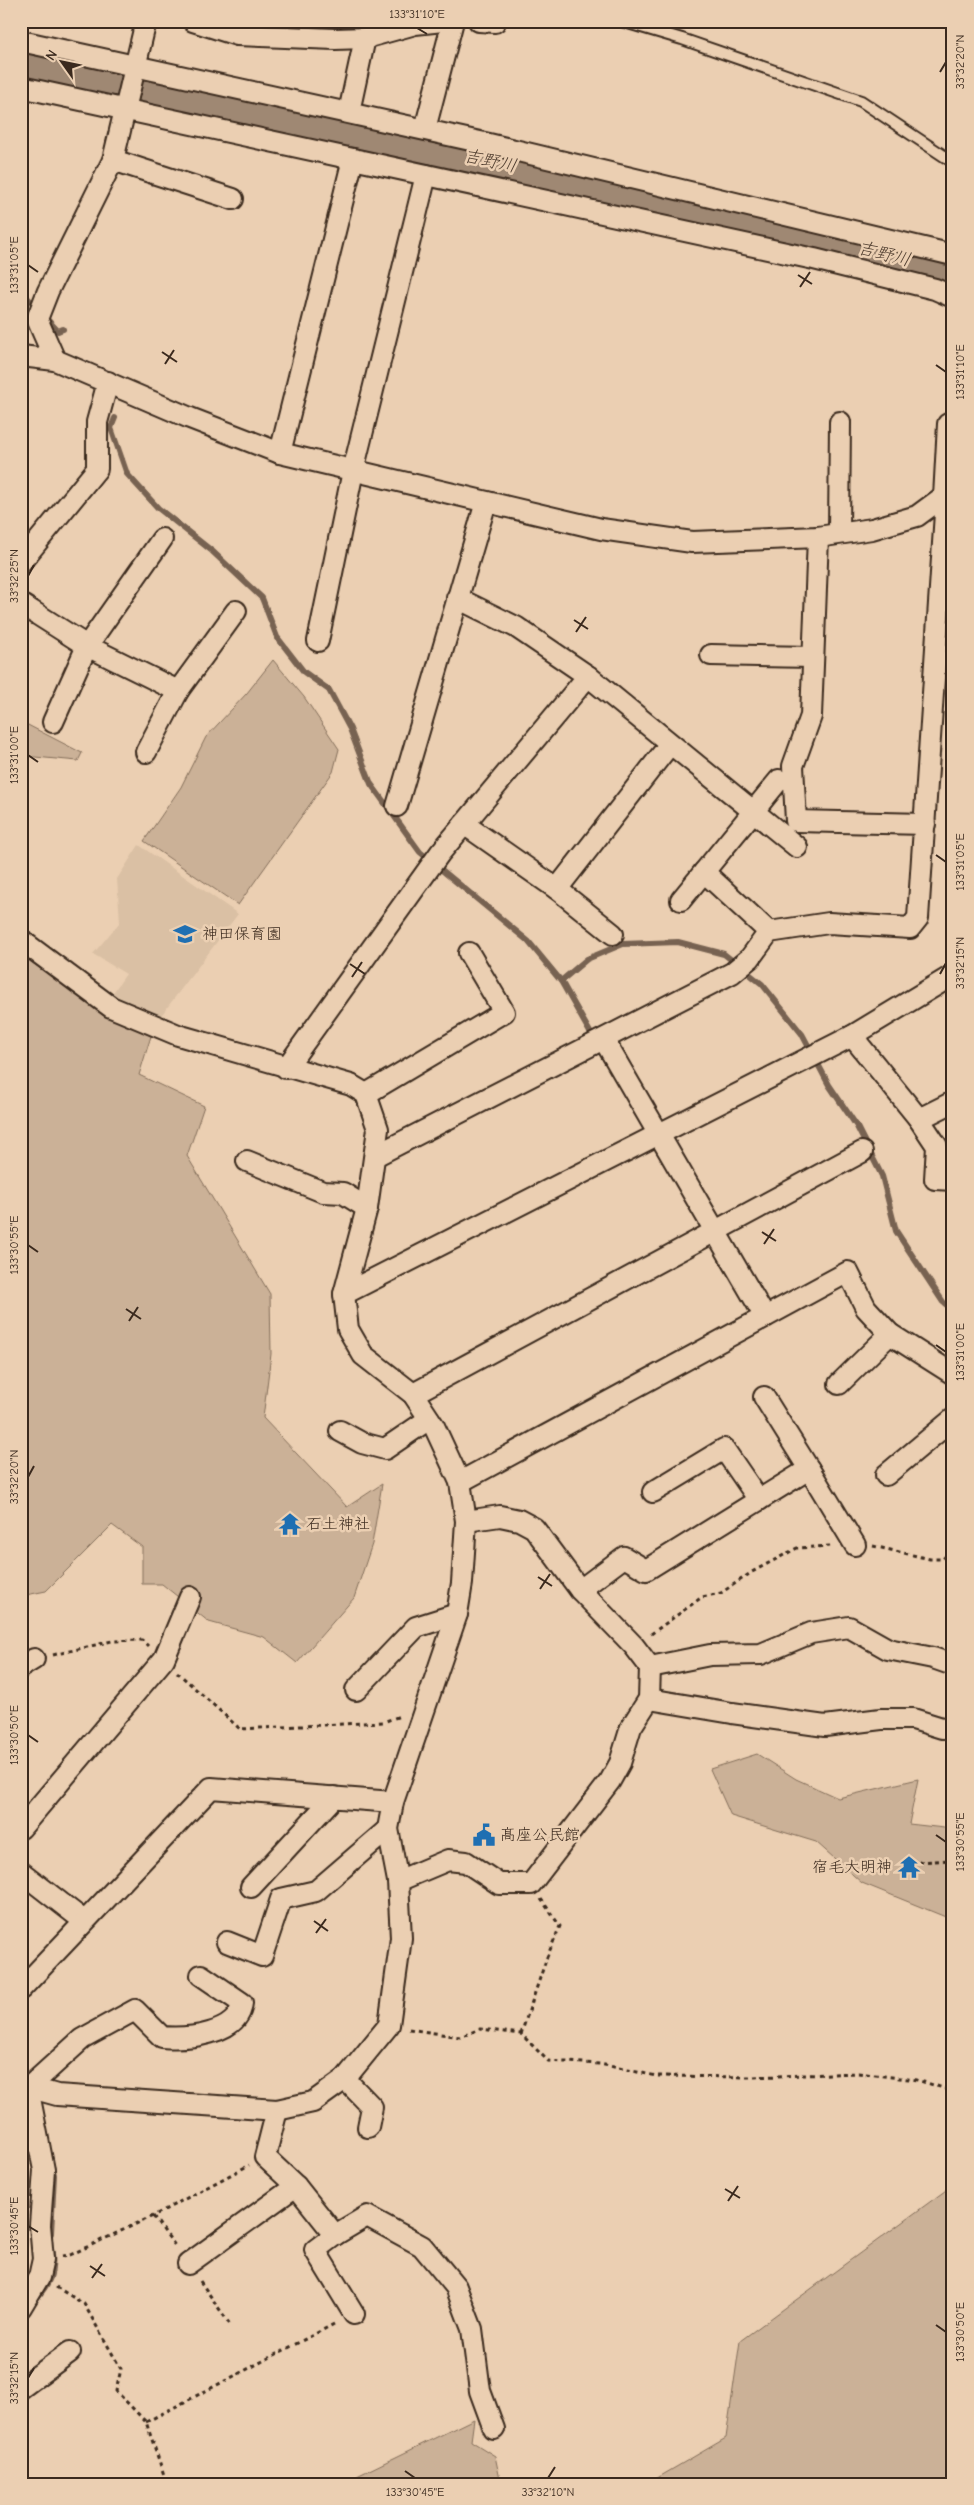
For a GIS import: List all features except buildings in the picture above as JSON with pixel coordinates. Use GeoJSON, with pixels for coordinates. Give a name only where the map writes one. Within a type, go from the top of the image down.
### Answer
{"type":"FeatureCollection","features":[{"type":"Feature","properties":{"kind":"street"},"geometry":{"type":"LineString","coordinates":[[55,360],[37,319],[48,291],[113,160],[146,21]]}},
{"type":"Feature","properties":{"kind":"street"},"geometry":{"type":"LineString","coordinates":[[193,21],[237,35],[365,38],[415,24],[444,21]]}},
{"type":"Feature","properties":{"kind":"street"},"geometry":{"type":"LineString","coordinates":[[426,129],[453,21]]}},
{"type":"Feature","properties":{"kind":"street"},"geometry":{"type":"LineString","coordinates":[[479,21],[495,22]]}},
{"type":"Feature","properties":{"kind":"street"},"geometry":{"type":"LineString","coordinates":[[349,112],[365,38]]}},
{"type":"Feature","properties":{"kind":"street"},"geometry":{"type":"LineString","coordinates":[[21,41],[134,71],[349,112],[426,129],[953,255]]}},
{"type":"Feature","properties":{"kind":"street"},"geometry":{"type":"LineString","coordinates":[[21,88],[127,107],[352,159],[814,259],[935,289],[953,296]]}},
{"type":"Feature","properties":{"kind":"street"},"geometry":{"type":"LineString","coordinates":[[280,453],[352,159]]}},
{"type":"Feature","properties":{"kind":"street"},"geometry":{"type":"LineString","coordinates":[[113,160],[233,199]]}},
{"type":"Feature","properties":{"kind":"street"},"geometry":{"type":"LineString","coordinates":[[318,642],[353,471],[426,175]]}},
{"type":"Feature","properties":{"kind":"street"},"geometry":{"type":"LineString","coordinates":[[21,356],[55,360],[190,418],[280,453],[601,529],[692,542],[818,537],[872,529],[916,516],[948,493]]}},
{"type":"Feature","properties":{"kind":"street"},"geometry":{"type":"LineString","coordinates":[[21,562],[97,469],[97,422],[108,382]]}},
{"type":"Feature","properties":{"kind":"street"},"geometry":{"type":"LineString","coordinates":[[839,533],[840,422]]}},
{"type":"Feature","properties":{"kind":"street"},"geometry":{"type":"LineString","coordinates":[[375,1156],[732,973],[750,958],[769,932],[829,923],[910,928],[918,918],[945,513],[948,493],[948,424]]}},
{"type":"Feature","properties":{"kind":"street"},"geometry":{"type":"LineString","coordinates":[[397,806],[486,502]]}},
{"type":"Feature","properties":{"kind":"street"},"geometry":{"type":"LineString","coordinates":[[818,537],[811,716],[793,766],[796,821],[925,824]]}},
{"type":"Feature","properties":{"kind":"street"},"geometry":{"type":"LineString","coordinates":[[53,722],[87,646],[162,539]]}},
{"type":"Feature","properties":{"kind":"street"},"geometry":{"type":"LineString","coordinates":[[457,598],[516,627],[588,676],[797,847]]}},
{"type":"Feature","properties":{"kind":"street"},"geometry":{"type":"LineString","coordinates":[[21,604],[87,646],[178,691]]}},
{"type":"Feature","properties":{"kind":"street"},"geometry":{"type":"LineString","coordinates":[[146,752],[178,691],[236,611]]}},
{"type":"Feature","properties":{"kind":"street"},"geometry":{"type":"LineString","coordinates":[[711,655],[812,657]]}},
{"type":"Feature","properties":{"kind":"street"},"geometry":{"type":"LineString","coordinates":[[286,1068],[435,860],[588,676]]}},
{"type":"Feature","properties":{"kind":"street"},"geometry":{"type":"LineString","coordinates":[[556,889],[670,744]]}},
{"type":"Feature","properties":{"kind":"street"},"geometry":{"type":"LineString","coordinates":[[681,900],[779,780]]}},
{"type":"Feature","properties":{"kind":"street"},"geometry":{"type":"LineString","coordinates":[[464,824],[556,889],[613,934]]}},
{"type":"Feature","properties":{"kind":"street"},"geometry":{"type":"LineString","coordinates":[[704,872],[769,932]]}},
{"type":"Feature","properties":{"kind":"street"},"geometry":{"type":"LineString","coordinates":[[21,940],[111,1007],[178,1035],[286,1068],[351,1085],[366,1094],[378,1129],[367,1208],[344,1294],[348,1328],[363,1355],[413,1394],[429,1419],[460,1482],[466,1521],[462,1583],[457,1614],[393,1802],[388,1830],[398,1881],[401,1938],[389,2025],[345,2079],[313,2102],[277,2110],[57,2095],[24,2086]]}},
{"type":"Feature","properties":{"kind":"street"},"geometry":{"type":"LineString","coordinates":[[366,1094],[504,1012],[469,953]]}},
{"type":"Feature","properties":{"kind":"street"},"geometry":{"type":"LineString","coordinates":[[344,1294],[852,1036],[953,975]]}},
{"type":"Feature","properties":{"kind":"street"},"geometry":{"type":"LineString","coordinates":[[852,1036],[937,1146],[934,1179],[953,1180]]}},
{"type":"Feature","properties":{"kind":"street"},"geometry":{"type":"LineString","coordinates":[[604,1040],[765,1317]]}},
{"type":"Feature","properties":{"kind":"street"},"geometry":{"type":"LineString","coordinates":[[918,1119],[953,1102]]}},
{"type":"Feature","properties":{"kind":"street"},"geometry":{"type":"LineString","coordinates":[[413,1394],[715,1229],[862,1152]]}},
{"type":"Feature","properties":{"kind":"street"},"geometry":{"type":"LineString","coordinates":[[247,1161],[323,1192],[343,1193],[367,1208]]}},
{"type":"Feature","properties":{"kind":"street"},"geometry":{"type":"LineString","coordinates":[[460,1482],[848,1272],[866,1308],[890,1334],[953,1374]]}},
{"type":"Feature","properties":{"kind":"street"},"geometry":{"type":"LineString","coordinates":[[839,1384],[890,1334]]}},
{"type":"Feature","properties":{"kind":"street"},"geometry":{"type":"LineString","coordinates":[[764,1397],[855,1544]]}},
{"type":"Feature","properties":{"kind":"street"},"geometry":{"type":"LineString","coordinates":[[340,1431],[362,1443],[385,1449],[429,1419]]}},
{"type":"Feature","properties":{"kind":"street"},"geometry":{"type":"LineString","coordinates":[[886,1475],[953,1420]]}},
{"type":"Feature","properties":{"kind":"street"},"geometry":{"type":"LineString","coordinates":[[653,1492],[724,1449],[759,1500]]}},
{"type":"Feature","properties":{"kind":"street"},"geometry":{"type":"LineString","coordinates":[[580,1590],[624,1557],[646,1570],[809,1469]]}},
{"type":"Feature","properties":{"kind":"street"},"geometry":{"type":"LineString","coordinates":[[398,1881],[448,1860],[466,1862],[499,1884],[531,1884],[610,1782],[620,1763],[631,1727],[649,1699],[650,1667],[634,1646],[580,1590],[534,1528],[519,1520],[500,1516],[466,1521]]}},
{"type":"Feature","properties":{"kind":"street"},"geometry":{"type":"LineString","coordinates":[[21,1828],[164,1659],[190,1597]]}},
{"type":"Feature","properties":{"kind":"street"},"geometry":{"type":"LineString","coordinates":[[356,1690],[416,1628],[457,1614]]}},
{"type":"Feature","properties":{"kind":"street"},"geometry":{"type":"LineString","coordinates":[[650,1667],[710,1655],[761,1654],[811,1633],[848,1627],[888,1649],[933,1658],[953,1665]]}},
{"type":"Feature","properties":{"kind":"street"},"geometry":{"type":"LineString","coordinates":[[649,1699],[825,1726],[881,1719],[913,1719],[942,1728],[953,1727]]}},
{"type":"Feature","properties":{"kind":"street"},"geometry":{"type":"LineString","coordinates":[[21,1989],[211,1788],[393,1802]]}},
{"type":"Feature","properties":{"kind":"street"},"geometry":{"type":"LineString","coordinates":[[251,1887],[334,1797]]}},
{"type":"Feature","properties":{"kind":"street"},"geometry":{"type":"LineString","coordinates":[[227,1942],[262,1956],[281,1899],[316,1891],[388,1830]]}},
{"type":"Feature","properties":{"kind":"street"},"geometry":{"type":"LineString","coordinates":[[21,1872],[84,1921]]}},
{"type":"Feature","properties":{"kind":"street"},"geometry":{"type":"LineString","coordinates":[[24,2086],[82,2039],[135,2010],[162,2037],[196,2037],[226,2026],[241,2009],[242,2003],[201,1975]]}},
{"type":"Feature","properties":{"kind":"street"},"geometry":{"type":"LineString","coordinates":[[345,2079],[372,2107],[368,2127]]}},
{"type":"Feature","properties":{"kind":"street"},"geometry":{"type":"LineString","coordinates":[[21,2307],[39,2277],[44,2259],[40,2224],[44,2170],[24,2086]]}},
{"type":"Feature","properties":{"kind":"street"},"geometry":{"type":"LineString","coordinates":[[277,2110],[265,2157],[296,2186],[335,2235]]}},
{"type":"Feature","properties":{"kind":"street"},"geometry":{"type":"LineString","coordinates":[[188,2264],[296,2186]]}},
{"type":"Feature","properties":{"kind":"street"},"geometry":{"type":"LineString","coordinates":[[354,2314],[315,2250],[335,2235],[367,2216],[422,2246],[456,2287],[472,2329],[480,2391],[494,2429]]}},
{"type":"Feature","properties":{"kind":"street"},"geometry":{"type":"LineString","coordinates":[[21,2388],[70,2352]]}},
{"type":"Feature","properties":{"kind":"lane"},"geometry":{"type":"LineString","coordinates":[[621,21],[682,39],[860,101],[953,162]]}},
{"type":"Feature","properties":{"kind":"path"},"geometry":{"type":"LineString","coordinates":[[634,1646],[702,1597],[721,1593],[752,1572],[798,1548],[855,1544],[879,1546],[930,1559],[943,1559],[953,1548]]}},
{"type":"Feature","properties":{"kind":"path"},"geometry":{"type":"LineString","coordinates":[[28,1663],[112,1641],[142,1640],[240,1729],[383,1722],[424,1708]]}},
{"type":"Feature","properties":{"kind":"path"},"geometry":{"type":"LineString","coordinates":[[919,1862],[953,1860]]}},
{"type":"Feature","properties":{"kind":"path"},"geometry":{"type":"LineString","coordinates":[[520,2034],[560,1926],[531,1884]]}},
{"type":"Feature","properties":{"kind":"path"},"geometry":{"type":"LineString","coordinates":[[389,2025],[460,2037],[480,2029],[520,2034],[548,2061],[600,2064],[656,2076],[751,2077],[858,2073],[917,2080],[953,2091]]}},
{"type":"Feature","properties":{"kind":"path"},"geometry":{"type":"LineString","coordinates":[[70,2255],[154,2216],[265,2157]]}},
{"type":"Feature","properties":{"kind":"path"},"geometry":{"type":"LineString","coordinates":[[64,2292],[84,2304],[122,2369],[116,2390],[146,2422],[167,2484]]}},
{"type":"Feature","properties":{"kind":"path"},"geometry":{"type":"LineString","coordinates":[[146,2422],[354,2314]]}},
{"type":"Feature","properties":{"kind":"shaded area"},"geometry":{"type":"Polygon","coordinates":[[[273,660],[304,697],[339,749],[333,772],[238,905],[144,841],[181,787],[206,737],[247,693],[273,660]]]}},
{"type":"Feature","properties":{"kind":"shaded area"},"geometry":{"type":"Polygon","coordinates":[[[22,722],[82,753],[78,761],[24,756],[22,722]]]}},
{"type":"Feature","properties":{"kind":"shaded area"},"geometry":{"type":"Polygon","coordinates":[[[139,845],[238,914],[160,1017],[112,994],[126,974],[93,954],[120,922],[117,879],[139,845]]]}},
{"type":"Feature","properties":{"kind":"shaded area"},"geometry":{"type":"Polygon","coordinates":[[[21,955],[105,1014],[151,1036],[139,1075],[204,1106],[187,1156],[270,1294],[271,1354],[263,1418],[347,1507],[382,1484],[372,1544],[354,1598],[297,1663],[264,1637],[209,1622],[162,1584],[142,1584],[142,1547],[112,1525],[46,1591],[21,1596],[21,955]]]}},
{"type":"Feature","properties":{"kind":"shaded area"},"geometry":{"type":"Polygon","coordinates":[[[757,1754],[796,1779],[838,1798],[918,1779],[909,1824],[953,1829],[953,1920],[862,1883],[816,1842],[731,1816],[710,1769],[757,1754]]]}},
{"type":"Feature","properties":{"kind":"shaded area"},"geometry":{"type":"Polygon","coordinates":[[[953,2185],[953,2484],[647,2484],[726,2438],[740,2341],[953,2185]]]}},
{"type":"Feature","properties":{"kind":"shaded area"},"geometry":{"type":"Polygon","coordinates":[[[474,2419],[471,2441],[495,2456],[501,2484],[359,2484],[357,2476],[474,2419]]]}},
{"type":"Feature","properties":{"kind":"waterway"},"geometry":{"type":"LineString","coordinates":[[227,21],[237,23],[269,21]]}},
{"type":"Feature","properties":{"kind":"waterway"},"geometry":{"type":"LineString","coordinates":[[286,21],[343,29],[385,21]]}},
{"type":"Feature","properties":{"kind":"waterway","name":"吉野川"},"geometry":{"type":"LineString","coordinates":[[21,62],[617,188],[929,265],[953,278]]}},
{"type":"Feature","properties":{"kind":"waterway"},"geometry":{"type":"LineString","coordinates":[[21,291],[37,308]]}},
{"type":"Feature","properties":{"kind":"waterway"},"geometry":{"type":"LineString","coordinates":[[44,316],[58,331],[63,329]]}},
{"type":"Feature","properties":{"kind":"waterway"},"geometry":{"type":"LineString","coordinates":[[115,418],[111,428],[127,474],[158,508],[212,551],[262,598],[277,637],[304,672],[329,690],[350,729],[371,784],[420,852],[528,941],[561,981],[591,1034]]}},
{"type":"Feature","properties":{"kind":"waterway"},"geometry":{"type":"LineString","coordinates":[[561,981],[587,959],[623,944],[678,942],[724,954],[762,984],[802,1034],[829,1085],[856,1125],[882,1176],[896,1231],[943,1302],[953,1310]]}},
{"type":"Feature","properties":{"kind":"waterway"},"geometry":{"type":"LineString","coordinates":[[51,2233],[54,2175],[52,2166]]}},
{"type":"Feature","properties":{"kind":"waterway"},"geometry":{"type":"LineString","coordinates":[[35,2300],[50,2279],[52,2253]]}},
{"type":"Feature","properties":{"kind":"place","name":"神田保育園"},"geometry":{"type":"Point","coordinates":[185,934]}},
{"type":"Feature","properties":{"kind":"place","name":"石土神社"},"geometry":{"type":"Point","coordinates":[290,1524]}},
{"type":"Feature","properties":{"kind":"place","name":"髙座公民館"},"geometry":{"type":"Point","coordinates":[484,1835]}},
{"type":"Feature","properties":{"kind":"place","name":"宿毛大明神"},"geometry":{"type":"Point","coordinates":[909,1867]}}]}
